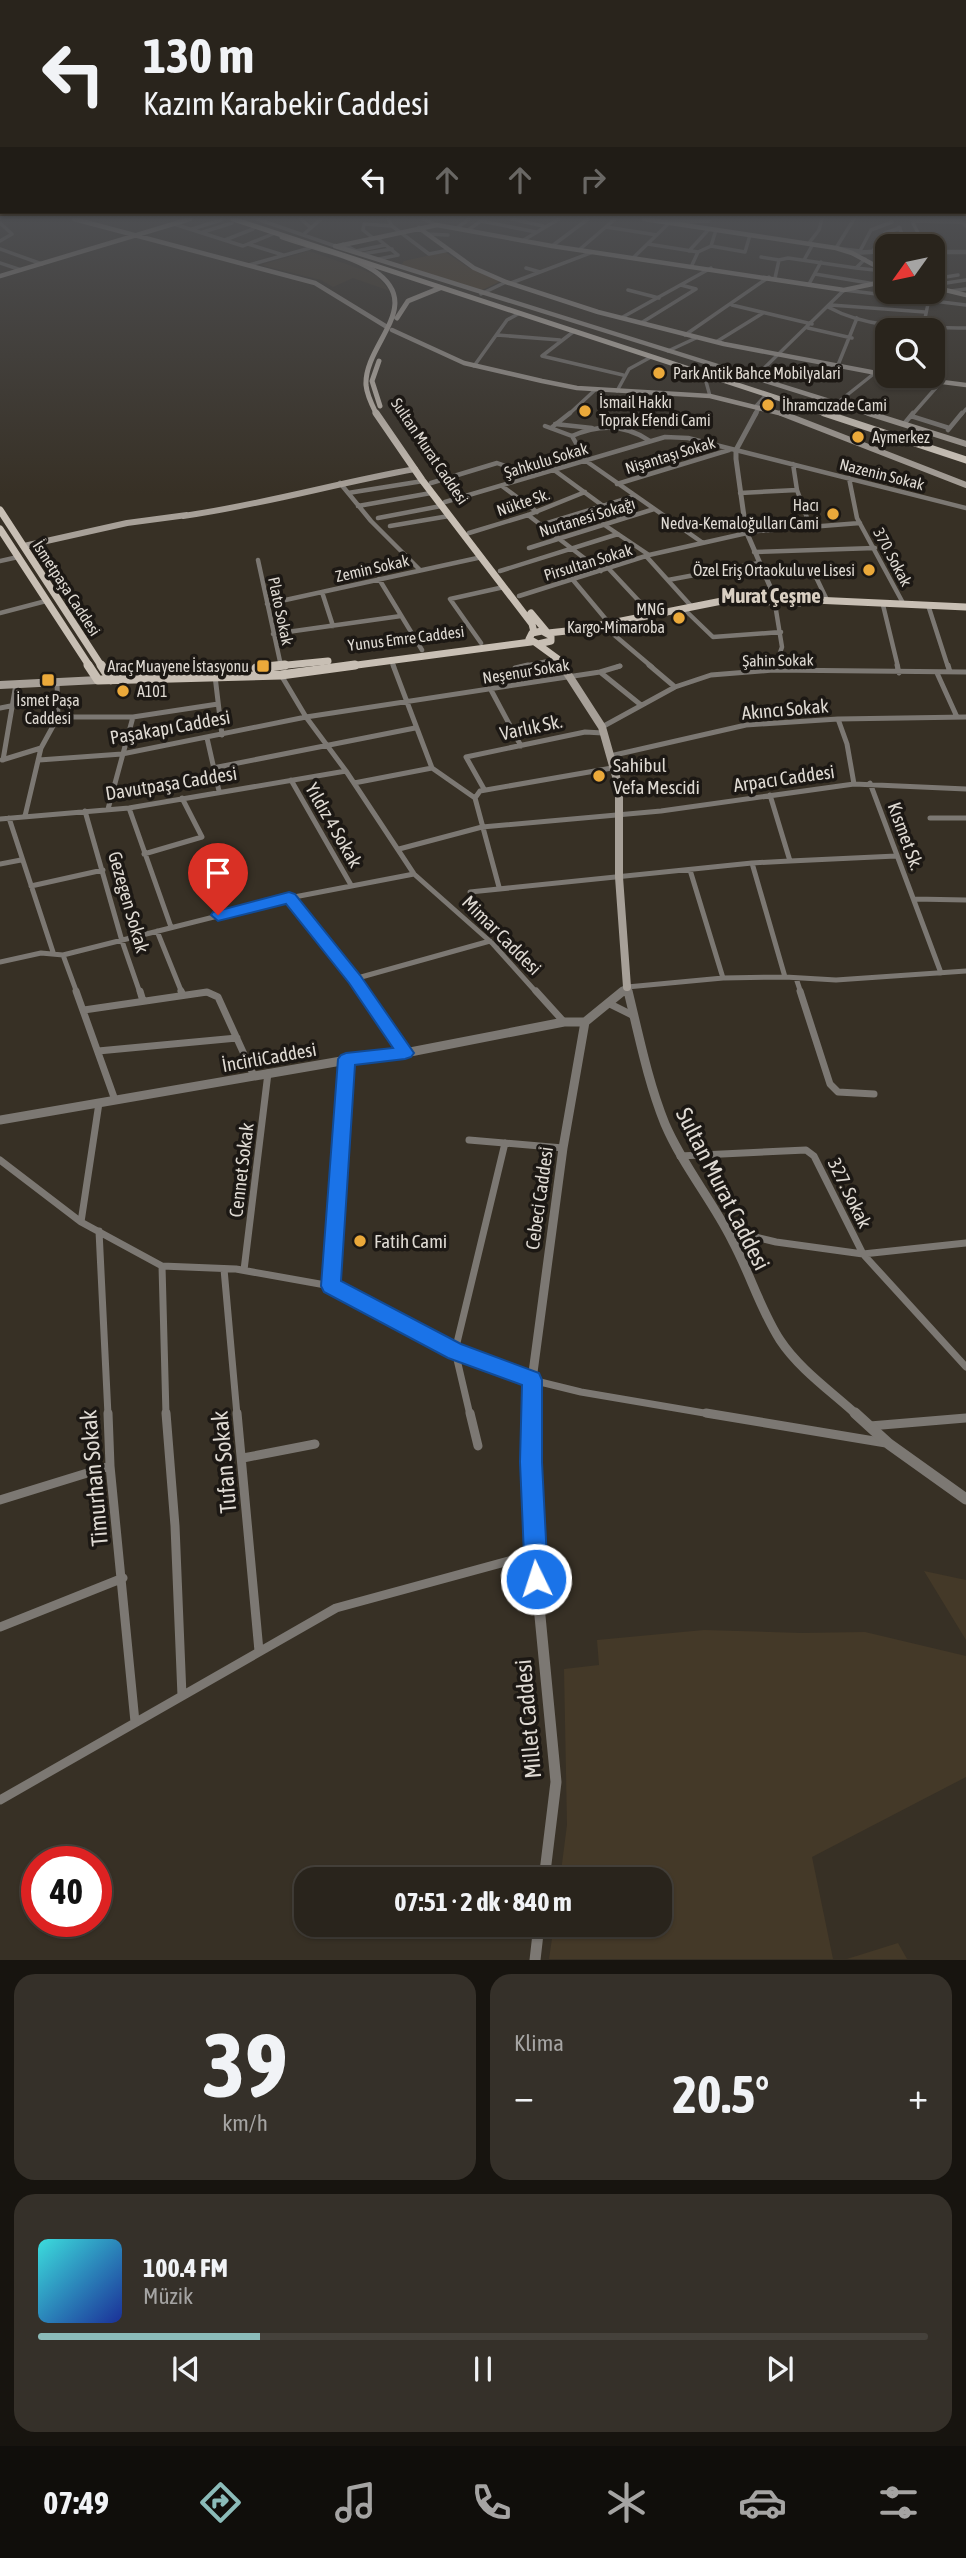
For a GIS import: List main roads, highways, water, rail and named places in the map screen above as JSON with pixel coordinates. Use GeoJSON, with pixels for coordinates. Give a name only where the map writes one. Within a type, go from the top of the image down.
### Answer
{"type":"FeatureCollection","features":[{"type":"Feature","properties":{"kind":"highway"},"geometry":{"type":"LineString","coordinates":[[508,310],[966,458]]}},
{"type":"Feature","properties":{"kind":"highway"},"geometry":{"type":"LineString","coordinates":[[520,310],[966,458]]}},
{"type":"Feature","properties":{"kind":"main road"},"geometry":{"type":"LineString","coordinates":[[357,310],[389,329],[474,366],[595,390],[710,396],[758,407],[784,414],[966,485]]}},
{"type":"Feature","properties":{"kind":"main road","name":"Sultan Murat Caddesi"},"geometry":{"type":"LineString","coordinates":[[395,310],[372,381],[383,413],[394,435],[449,516],[532,624],[533,638]]}},
{"type":"Feature","properties":{"kind":"main road","name":"Sultan Murat Caddesi"},"geometry":{"type":"LineString","coordinates":[[389,329],[401,310]]}},
{"type":"Feature","properties":{"kind":"main road"},"geometry":{"type":"LineString","coordinates":[[535,310],[966,444]]}},
{"type":"Feature","properties":{"kind":"main road"},"geometry":{"type":"LineString","coordinates":[[597,310],[696,338],[875,372]]}},
{"type":"Feature","properties":{"kind":"main road"},"geometry":{"type":"LineString","coordinates":[[670,360],[692,358]]}},
{"type":"Feature","properties":{"kind":"main road"},"geometry":{"type":"LineString","coordinates":[[743,383],[745,374]]}},
{"type":"Feature","properties":{"kind":"main road"},"geometry":{"type":"LineString","coordinates":[[945,383],[966,385]]}},
{"type":"Feature","properties":{"kind":"main road"},"geometry":{"type":"LineString","coordinates":[[13,549],[123,525],[237,507],[340,483],[418,469]]}},
{"type":"Feature","properties":{"kind":"main road","name":"Sultan Murat Caddesi"},"geometry":{"type":"LineString","coordinates":[[427,482],[431,493],[469,533],[549,636],[558,659]]}},
{"type":"Feature","properties":{"kind":"main road","name":"İsmetpaşa Caddesi"},"geometry":{"type":"LineString","coordinates":[[0,510],[110,679]]}},
{"type":"Feature","properties":{"kind":"main road","name":"İsmetpaşa Caddesi"},"geometry":{"type":"LineString","coordinates":[[1,531],[98,680]]}},
{"type":"Feature","properties":{"kind":"main road"},"geometry":{"type":"LineString","coordinates":[[767,595],[780,600],[903,603],[966,609]]}},
{"type":"Feature","properties":{"kind":"main road"},"geometry":{"type":"LineString","coordinates":[[608,625],[652,615],[742,602],[767,595],[780,600],[966,609]]}},
{"type":"Feature","properties":{"kind":"main road"},"geometry":{"type":"LineString","coordinates":[[46,601],[57,598]]}},
{"type":"Feature","properties":{"kind":"main road"},"geometry":{"type":"LineString","coordinates":[[110,679],[215,676],[391,659],[549,636],[690,610]]}},
{"type":"Feature","properties":{"kind":"main road"},"geometry":{"type":"LineString","coordinates":[[69,638],[81,635]]}},
{"type":"Feature","properties":{"kind":"main road"},"geometry":{"type":"LineString","coordinates":[[533,638],[549,636]]}},
{"type":"Feature","properties":{"kind":"main road"},"geometry":{"type":"LineString","coordinates":[[533,638],[558,659],[602,730],[619,787],[619,877],[627,987]]}},
{"type":"Feature","properties":{"kind":"main road","name":"Yunus Emre Caddesi"},"geometry":{"type":"LineString","coordinates":[[280,670],[533,638]]}},
{"type":"Feature","properties":{"kind":"main road"},"geometry":{"type":"LineString","coordinates":[[0,685],[280,670]]}},
{"type":"Feature","properties":{"kind":"place","name":"Park Antik Bahce Mobilyalari"},"geometry":{"type":"Point","coordinates":[659,373]}},
{"type":"Feature","properties":{"kind":"place","name":"İhramcızade Cami"},"geometry":{"type":"Point","coordinates":[768,405]}},
{"type":"Feature","properties":{"kind":"place","name":"İsmail Hakkı Toprak Efendi Cami"},"geometry":{"type":"Point","coordinates":[585,411]}},
{"type":"Feature","properties":{"kind":"place","name":"Aymerkez"},"geometry":{"type":"Point","coordinates":[858,437]}},
{"type":"Feature","properties":{"kind":"place","name":"Hacı Nedva-Kemaloğulları Cami"},"geometry":{"type":"Point","coordinates":[833,514]}},
{"type":"Feature","properties":{"kind":"place","name":"Özel Eriş Ortaokulu ve Lisesi"},"geometry":{"type":"Point","coordinates":[869,570]}},
{"type":"Feature","properties":{"kind":"place","name":"MNG Kargo-Mimaroba"},"geometry":{"type":"Point","coordinates":[679,618]}},
{"type":"Feature","properties":{"kind":"place","name":"Araç Muayene İstasyonu"},"geometry":{"type":"Point","coordinates":[263,666]}},
{"type":"Feature","properties":{"kind":"place","name":"İsmet Paşa Caddesi"},"geometry":{"type":"Point","coordinates":[48,680]}},
{"type":"Feature","properties":{"kind":"place","name":"A101"},"geometry":{"type":"Point","coordinates":[123,691]}},
{"type":"Feature","properties":{"kind":"place","name":"Sahibul Vefa Mescidi"},"geometry":{"type":"Point","coordinates":[599,776]}},
{"type":"Feature","properties":{"kind":"place","name":"Fatih Cami"},"geometry":{"type":"Point","coordinates":[360,1241]}},
{"type":"Feature","properties":{"kind":"district","name":"Murat Çeşme"},"geometry":{"type":"Point","coordinates":[771,596]}}]}
